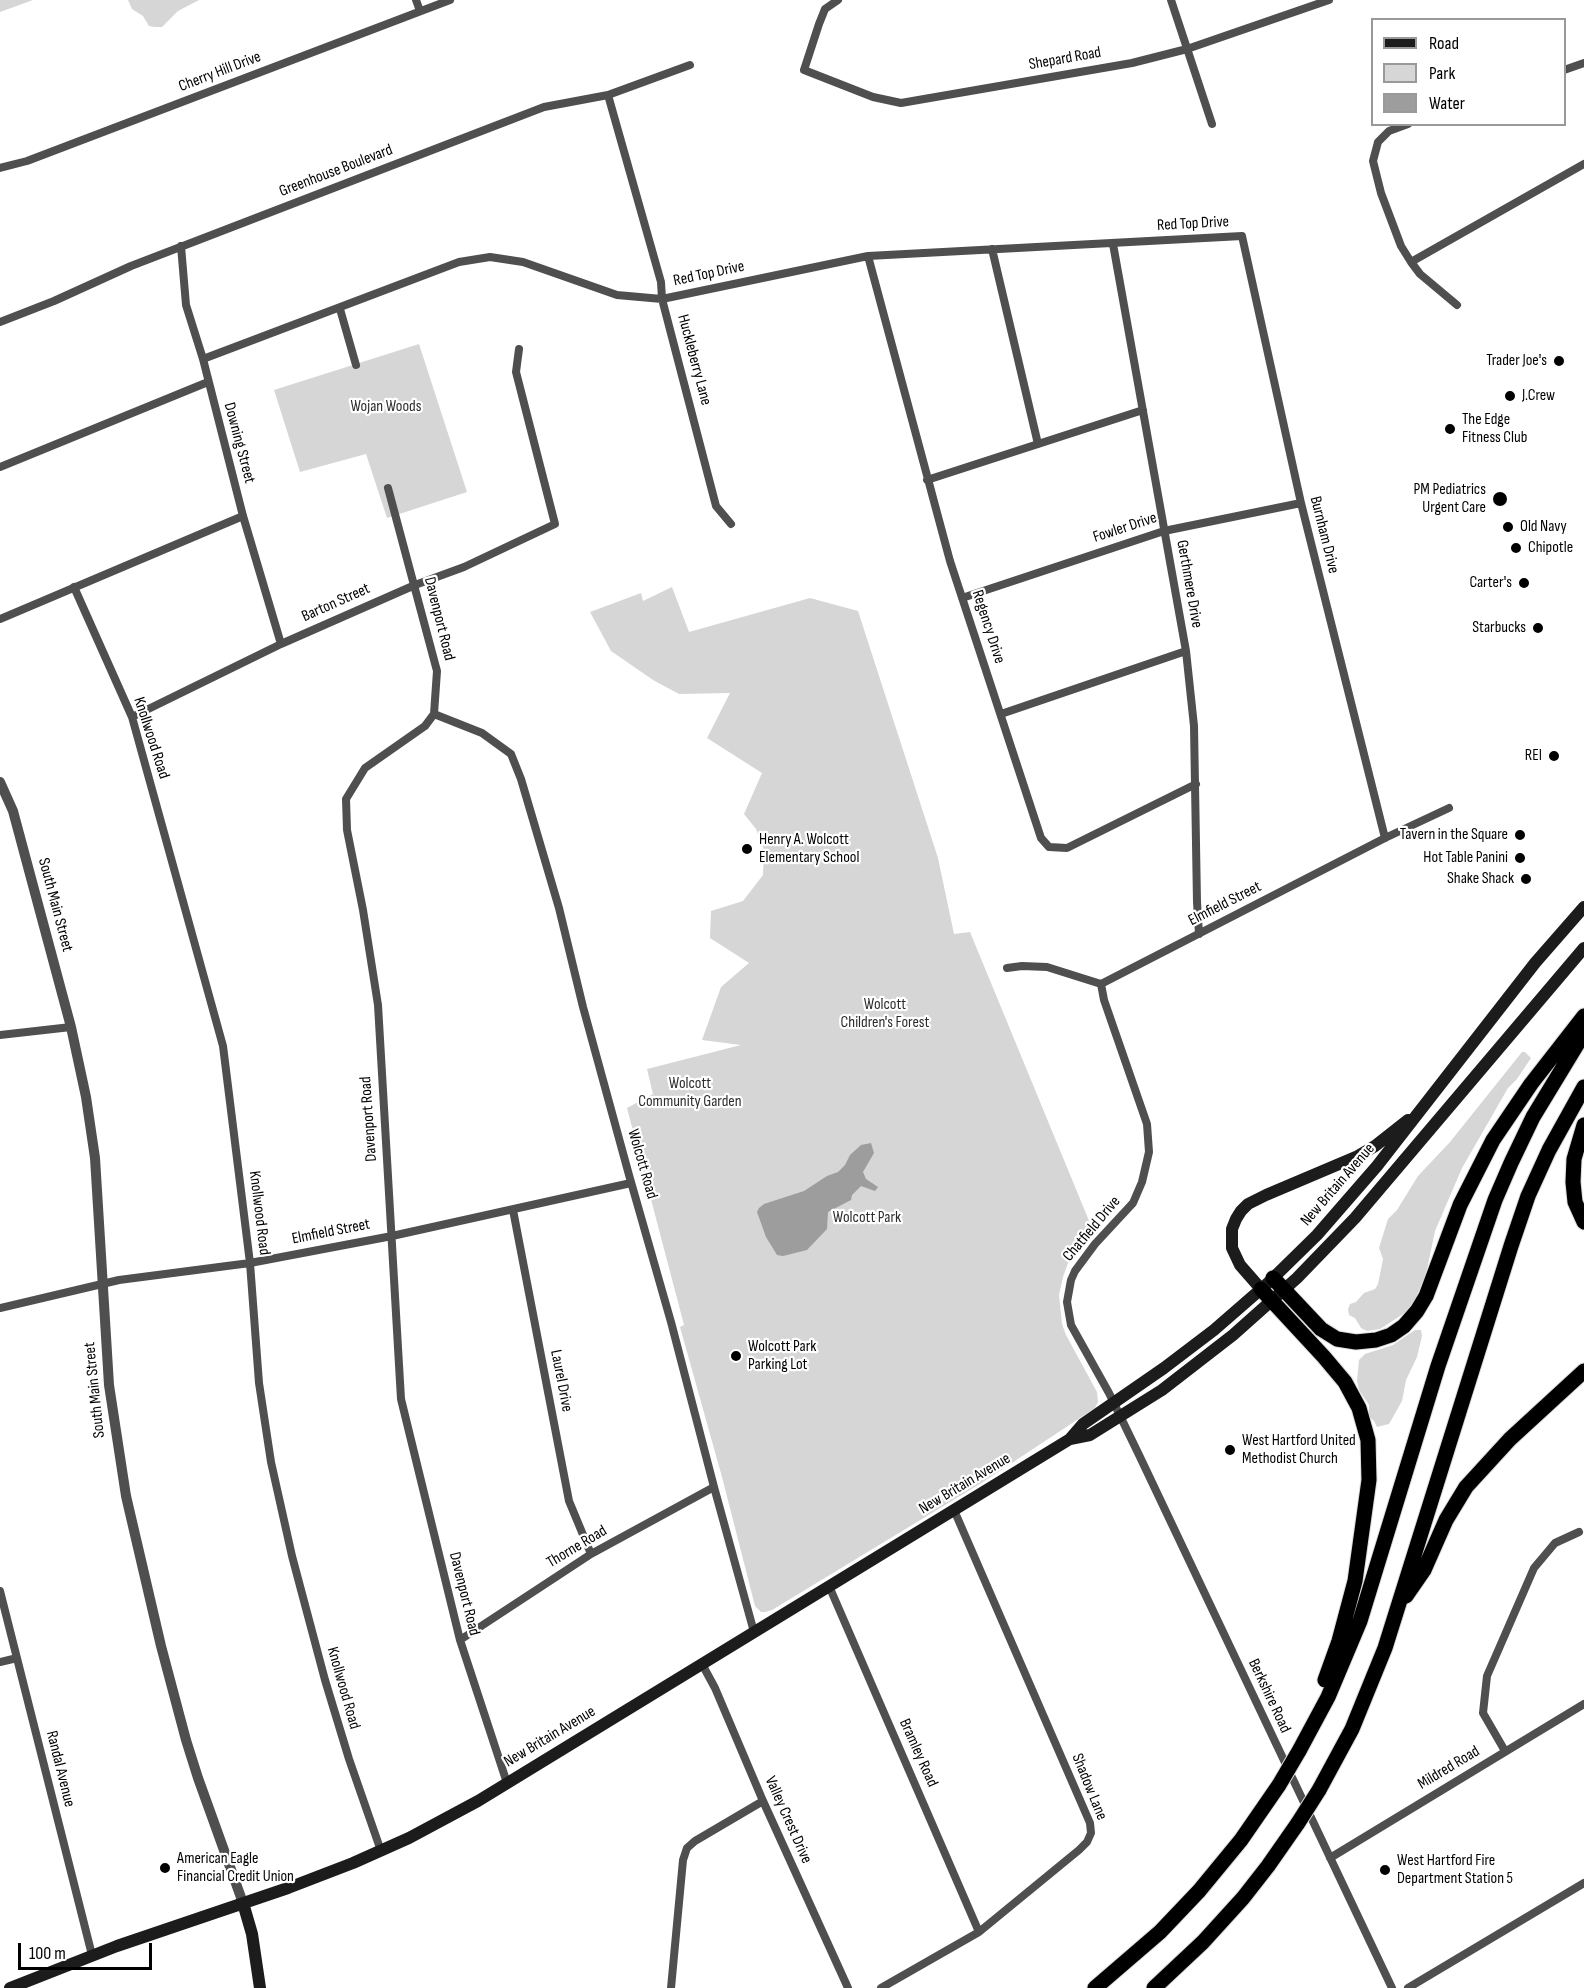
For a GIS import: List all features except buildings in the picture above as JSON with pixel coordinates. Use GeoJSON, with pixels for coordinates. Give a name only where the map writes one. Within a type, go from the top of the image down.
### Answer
{"type":"FeatureCollection","features":[{"type":"Feature","properties":{"kind":"highway"},"geometry":{"type":"LineString","coordinates":[[1273,1278],[1324,1332],[1341,1340],[1356,1342],[1376,1340],[1391,1335],[1404,1326],[1426,1296],[1460,1206],[1493,1140],[1531,1084],[1584,1016]]}},
{"type":"Feature","properties":{"kind":"highway"},"geometry":{"type":"LineString","coordinates":[[1095,1988],[1146,1944],[1192,1898],[1241,1840],[1279,1785],[1309,1735],[1338,1675],[1360,1621],[1438,1366],[1495,1200],[1526,1131],[1584,1033]]}},
{"type":"Feature","properties":{"kind":"highway"},"geometry":{"type":"LineString","coordinates":[[1154,1988],[1203,1942],[1243,1898],[1272,1861],[1319,1790],[1364,1702],[1398,1606],[1523,1211],[1549,1150],[1584,1087]]}},
{"type":"Feature","properties":{"kind":"highway"},"geometry":{"type":"LineString","coordinates":[[1584,1125],[1574,1159],[1573,1182],[1575,1202],[1584,1222]]}},
{"type":"Feature","properties":{"kind":"highway"},"geometry":{"type":"LineString","coordinates":[[1261,1289],[1324,1357],[1350,1389],[1364,1420],[1370,1452],[1366,1503],[1350,1603],[1335,1654],[1316,1703],[1309,1735]]}},
{"type":"Feature","properties":{"kind":"highway"},"geometry":{"type":"LineString","coordinates":[[1398,1606],[1420,1576],[1446,1520],[1470,1482],[1509,1438],[1584,1371]]}},
{"type":"Feature","properties":{"kind":"main road","name":"New Britain Avenue"},"geometry":{"type":"LineString","coordinates":[[10,1988],[92,1955],[307,1881],[381,1851],[507,1783],[1070,1439],[1083,1424],[1197,1344],[1261,1289],[1317,1235],[1348,1201],[1425,1106],[1535,963],[1584,907]]}},
{"type":"Feature","properties":{"kind":"main road","name":"New Britain Avenue"},"geometry":{"type":"LineString","coordinates":[[1070,1439],[1089,1435],[1156,1394],[1193,1367],[1284,1290],[1355,1218],[1584,948]]}},
{"type":"Feature","properties":{"kind":"main road"},"geometry":{"type":"LineString","coordinates":[[1560,975],[1584,958]]}},
{"type":"Feature","properties":{"kind":"main road"},"geometry":{"type":"LineString","coordinates":[[1261,1289],[1240,1265],[1232,1248],[1232,1229],[1241,1211],[1248,1204],[1266,1195],[1364,1153],[1425,1106]]}},
{"type":"Feature","properties":{"kind":"main road","name":"South Main Street"},"geometry":{"type":"LineString","coordinates":[[243,1903],[252,1934],[260,1988]]}},
{"type":"Feature","properties":{"kind":"street"},"geometry":{"type":"LineString","coordinates":[[416,0],[420,11]]}},
{"type":"Feature","properties":{"kind":"street","name":"Cherry Hill Drive"},"geometry":{"type":"LineString","coordinates":[[0,168],[38,157],[450,0]]}},
{"type":"Feature","properties":{"kind":"street","name":"Shepard Road"},"geometry":{"type":"LineString","coordinates":[[838,0],[825,9],[804,70],[873,97],[901,103],[1132,63],[1187,49],[1329,0]]}},
{"type":"Feature","properties":{"kind":"street"},"geometry":{"type":"LineString","coordinates":[[1171,0],[1212,124]]}},
{"type":"Feature","properties":{"kind":"street"},"geometry":{"type":"LineString","coordinates":[[1566,69],[1584,63]]}},
{"type":"Feature","properties":{"kind":"street","name":"Greenhouse Boulevard"},"geometry":{"type":"LineString","coordinates":[[0,322],[54,302],[131,266],[181,246],[544,107],[608,95],[690,65]]}},
{"type":"Feature","properties":{"kind":"street","name":"Huckleberry Lane"},"geometry":{"type":"LineString","coordinates":[[608,95],[661,282],[662,299],[716,506],[730,525]]}},
{"type":"Feature","properties":{"kind":"street"},"geometry":{"type":"LineString","coordinates":[[1403,126],[1389,131],[1378,142],[1372,161],[1381,193],[1401,246],[1411,262],[1420,274],[1457,305]]}},
{"type":"Feature","properties":{"kind":"street"},"geometry":{"type":"LineString","coordinates":[[1411,262],[1584,164]]}},
{"type":"Feature","properties":{"kind":"street","name":"Red Top Drive"},"geometry":{"type":"LineString","coordinates":[[203,359],[459,262],[490,257],[523,262],[617,295],[662,299],[868,256],[1242,236]]}},
{"type":"Feature","properties":{"kind":"street","name":"Burnham Drive"},"geometry":{"type":"LineString","coordinates":[[1242,236],[1300,503],[1385,838]]}},
{"type":"Feature","properties":{"kind":"street","name":"Gerthmere Drive"},"geometry":{"type":"LineString","coordinates":[[1113,244],[1186,651],[1194,726],[1199,934]]}},
{"type":"Feature","properties":{"kind":"street","name":"Downing Street"},"geometry":{"type":"LineString","coordinates":[[181,246],[186,305],[203,359],[243,516],[281,644]]}},
{"type":"Feature","properties":{"kind":"street"},"geometry":{"type":"LineString","coordinates":[[992,249],[1038,444]]}},
{"type":"Feature","properties":{"kind":"street","name":"Regency Drive"},"geometry":{"type":"LineString","coordinates":[[868,256],[927,480],[962,598],[1041,838],[1049,847],[1067,848],[1196,784]]}},
{"type":"Feature","properties":{"kind":"street"},"geometry":{"type":"LineString","coordinates":[[340,309],[356,364]]}},
{"type":"Feature","properties":{"kind":"street","name":"Barton Street"},"geometry":{"type":"LineString","coordinates":[[132,717],[281,644],[414,585],[464,567],[555,524],[516,372],[519,350]]}},
{"type":"Feature","properties":{"kind":"street"},"geometry":{"type":"LineString","coordinates":[[0,467],[208,382]]}},
{"type":"Feature","properties":{"kind":"street"},"geometry":{"type":"LineString","coordinates":[[927,480],[1143,410]]}},
{"type":"Feature","properties":{"kind":"street","name":"Davenport Road"},"geometry":{"type":"LineString","coordinates":[[388,488],[437,671],[434,714],[425,726],[365,768],[346,800],[347,830],[363,910],[378,1005],[401,1399],[460,1640],[507,1783]]}},
{"type":"Feature","properties":{"kind":"street","name":"Fowler Drive"},"geometry":{"type":"LineString","coordinates":[[962,598],[1164,531],[1300,503]]}},
{"type":"Feature","properties":{"kind":"street"},"geometry":{"type":"LineString","coordinates":[[0,619],[243,516]]}},
{"type":"Feature","properties":{"kind":"street","name":"Knollwood Road"},"geometry":{"type":"LineString","coordinates":[[74,587],[132,717],[223,1046],[250,1263],[259,1383],[271,1462],[315,1643],[337,1720],[381,1851]]}},
{"type":"Feature","properties":{"kind":"street"},"geometry":{"type":"LineString","coordinates":[[1001,714],[1186,651]]}},
{"type":"Feature","properties":{"kind":"street","name":"Wolcott Road"},"geometry":{"type":"LineString","coordinates":[[434,714],[482,733],[511,754],[521,779],[754,1632]]}},
{"type":"Feature","properties":{"kind":"street","name":"South Main Street"},"geometry":{"type":"LineString","coordinates":[[0,782],[13,811],[85,1087],[94,1143],[110,1395],[126,1496],[161,1646],[186,1740],[243,1903]]}},
{"type":"Feature","properties":{"kind":"street","name":"Elmfield Street"},"geometry":{"type":"LineString","coordinates":[[1101,984],[1385,838],[1449,808]]}},
{"type":"Feature","properties":{"kind":"street"},"geometry":{"type":"LineString","coordinates":[[1007,968],[1047,967],[1101,984]]}},
{"type":"Feature","properties":{"kind":"street","name":"Chatfield Drive"},"geometry":{"type":"LineString","coordinates":[[1101,984],[1104,1000],[1147,1124],[1149,1152],[1142,1182],[1133,1203],[1081,1260],[1071,1280],[1068,1302],[1071,1325],[1076,1337],[1120,1417]]}},
{"type":"Feature","properties":{"kind":"street"},"geometry":{"type":"LineString","coordinates":[[0,1035],[70,1027]]}},
{"type":"Feature","properties":{"kind":"street","name":"Elmfield Street"},"geometry":{"type":"LineString","coordinates":[[0,1308],[103,1284],[250,1263],[392,1236],[631,1184]]}},
{"type":"Feature","properties":{"kind":"street","name":"Laurel Drive"},"geometry":{"type":"LineString","coordinates":[[513,1210],[568,1501],[591,1554]]}},
{"type":"Feature","properties":{"kind":"street","name":"Berkshire Road"},"geometry":{"type":"LineString","coordinates":[[1120,1417],[1392,1988]]}},
{"type":"Feature","properties":{"kind":"street","name":"Thorne Road"},"geometry":{"type":"LineString","coordinates":[[460,1640],[591,1554],[714,1487]]}},
{"type":"Feature","properties":{"kind":"street","name":"Shadow Lane"},"geometry":{"type":"LineString","coordinates":[[881,1988],[980,1932],[1079,1850],[1090,1837],[1091,1828],[954,1510]]}},
{"type":"Feature","properties":{"kind":"street"},"geometry":{"type":"LineString","coordinates":[[1505,1751],[1483,1713],[1487,1676],[1534,1568],[1555,1543],[1579,1532]]}},
{"type":"Feature","properties":{"kind":"street","name":"Bramley Road"},"geometry":{"type":"LineString","coordinates":[[829,1586],[980,1932]]}},
{"type":"Feature","properties":{"kind":"street","name":"Randal Avenue"},"geometry":{"type":"LineString","coordinates":[[0,1591],[92,1955]]}},
{"type":"Feature","properties":{"kind":"street"},"geometry":{"type":"LineString","coordinates":[[0,1662],[16,1658]]}},
{"type":"Feature","properties":{"kind":"street","name":"Valley Crest Drive"},"geometry":{"type":"LineString","coordinates":[[702,1664],[848,1988]]}},
{"type":"Feature","properties":{"kind":"street","name":"Mildred Road"},"geometry":{"type":"LineString","coordinates":[[1330,1857],[1584,1704]]}},
{"type":"Feature","properties":{"kind":"street"},"geometry":{"type":"LineString","coordinates":[[671,1988],[683,1860],[687,1848],[763,1801]]}},
{"type":"Feature","properties":{"kind":"street"},"geometry":{"type":"LineString","coordinates":[[1408,1988],[1584,1883]]}},
{"type":"Feature","properties":{"kind":"green space"},"geometry":{"type":"Polygon","coordinates":[[[0,0],[33,0],[0,12],[0,0]]]}},
{"type":"Feature","properties":{"kind":"green space"},"geometry":{"type":"Polygon","coordinates":[[[128,0],[199,0],[178,11],[162,27],[155,27],[149,26],[143,16],[132,9],[128,0]]]}},
{"type":"Feature","properties":{"kind":"green space","name":"Wojan Woods"},"geometry":{"type":"Polygon","coordinates":[[[419,344],[467,492],[387,518],[366,454],[300,472],[274,390],[419,344]]]}},
{"type":"Feature","properties":{"kind":"green space","name":"Wolcott Park"},"geometry":{"type":"Polygon","coordinates":[[[672,587],[689,632],[810,598],[858,611],[938,858],[954,934],[970,932],[1092,1228],[1069,1260],[1059,1295],[1062,1324],[1066,1335],[1097,1392],[1098,1402],[1095,1408],[983,1482],[772,1610],[765,1612],[761,1612],[755,1606],[680,1327],[684,1325],[627,1108],[653,1094],[647,1069],[741,1045],[702,1040],[721,987],[749,963],[710,938],[711,911],[743,901],[763,875],[764,850],[756,829],[744,814],[762,773],[707,738],[730,693],[679,694],[653,680],[611,651],[590,612],[641,593],[643,601],[672,587]]]}},
{"type":"Feature","properties":{"kind":"green space"},"geometry":{"type":"Polygon","coordinates":[[[1522,1052],[1531,1058],[1508,1088],[1462,1168],[1435,1231],[1426,1274],[1411,1309],[1380,1329],[1367,1331],[1361,1328],[1355,1318],[1349,1315],[1348,1309],[1350,1304],[1356,1302],[1364,1293],[1375,1289],[1378,1284],[1383,1259],[1379,1248],[1388,1219],[1397,1210],[1418,1176],[1450,1142],[1522,1052]]]}},
{"type":"Feature","properties":{"kind":"green space"},"geometry":{"type":"Polygon","coordinates":[[[1415,1330],[1421,1330],[1422,1336],[1417,1357],[1406,1380],[1402,1401],[1389,1424],[1377,1427],[1369,1417],[1369,1405],[1359,1390],[1357,1381],[1359,1360],[1365,1354],[1393,1345],[1415,1330]]]}},
{"type":"Feature","properties":{"kind":"water"},"geometry":{"type":"Polygon","coordinates":[[[871,1143],[874,1153],[863,1172],[866,1179],[878,1187],[875,1191],[861,1186],[852,1195],[851,1200],[828,1212],[827,1229],[807,1250],[783,1256],[777,1255],[766,1237],[757,1212],[759,1208],[764,1204],[804,1191],[827,1176],[838,1172],[850,1155],[861,1145],[871,1143]]]}},
{"type":"Feature","properties":{"kind":"place","name":"Trader Joe's"},"geometry":{"type":"Point","coordinates":[1559,361]}},
{"type":"Feature","properties":{"kind":"place","name":"J.Crew"},"geometry":{"type":"Point","coordinates":[1510,396]}},
{"type":"Feature","properties":{"kind":"place","name":"The Edge Fitness Club"},"geometry":{"type":"Point","coordinates":[1450,429]}},
{"type":"Feature","properties":{"kind":"place","name":"PM Pediatrics Urgent Care"},"geometry":{"type":"Point","coordinates":[1500,499]}},
{"type":"Feature","properties":{"kind":"place","name":"Old Navy"},"geometry":{"type":"Point","coordinates":[1508,527]}},
{"type":"Feature","properties":{"kind":"place","name":"Chipotle"},"geometry":{"type":"Point","coordinates":[1516,548]}},
{"type":"Feature","properties":{"kind":"place","name":"Carter's"},"geometry":{"type":"Point","coordinates":[1524,583]}},
{"type":"Feature","properties":{"kind":"place","name":"Starbucks"},"geometry":{"type":"Point","coordinates":[1538,628]}},
{"type":"Feature","properties":{"kind":"place","name":"REI"},"geometry":{"type":"Point","coordinates":[1554,756]}},
{"type":"Feature","properties":{"kind":"place","name":"Tavern in the Square"},"geometry":{"type":"Point","coordinates":[1520,835]}},
{"type":"Feature","properties":{"kind":"place","name":"Henry A. Wolcott Elementary School"},"geometry":{"type":"Point","coordinates":[747,849]}},
{"type":"Feature","properties":{"kind":"place","name":"Hot Table Panini"},"geometry":{"type":"Point","coordinates":[1520,858]}},
{"type":"Feature","properties":{"kind":"place","name":"Shake Shack"},"geometry":{"type":"Point","coordinates":[1526,879]}},
{"type":"Feature","properties":{"kind":"place","name":"Wolcott Park Parking Lot"},"geometry":{"type":"Point","coordinates":[736,1356]}},
{"type":"Feature","properties":{"kind":"place","name":"West Hartford United Methodist Church"},"geometry":{"type":"Point","coordinates":[1230,1450]}},
{"type":"Feature","properties":{"kind":"place","name":"American Eagle Financial Credit Union"},"geometry":{"type":"Point","coordinates":[165,1868]}},
{"type":"Feature","properties":{"kind":"place","name":"West Hartford Fire Department Station 5"},"geometry":{"type":"Point","coordinates":[1385,1870]}},
{"type":"Feature","properties":{"kind":"park label","name":"Wolcott Children's Forest"},"geometry":{"type":"Point","coordinates":[885,1014]}},
{"type":"Feature","properties":{"kind":"park label","name":"Wolcott Community Garden"},"geometry":{"type":"Point","coordinates":[690,1093]}}]}
